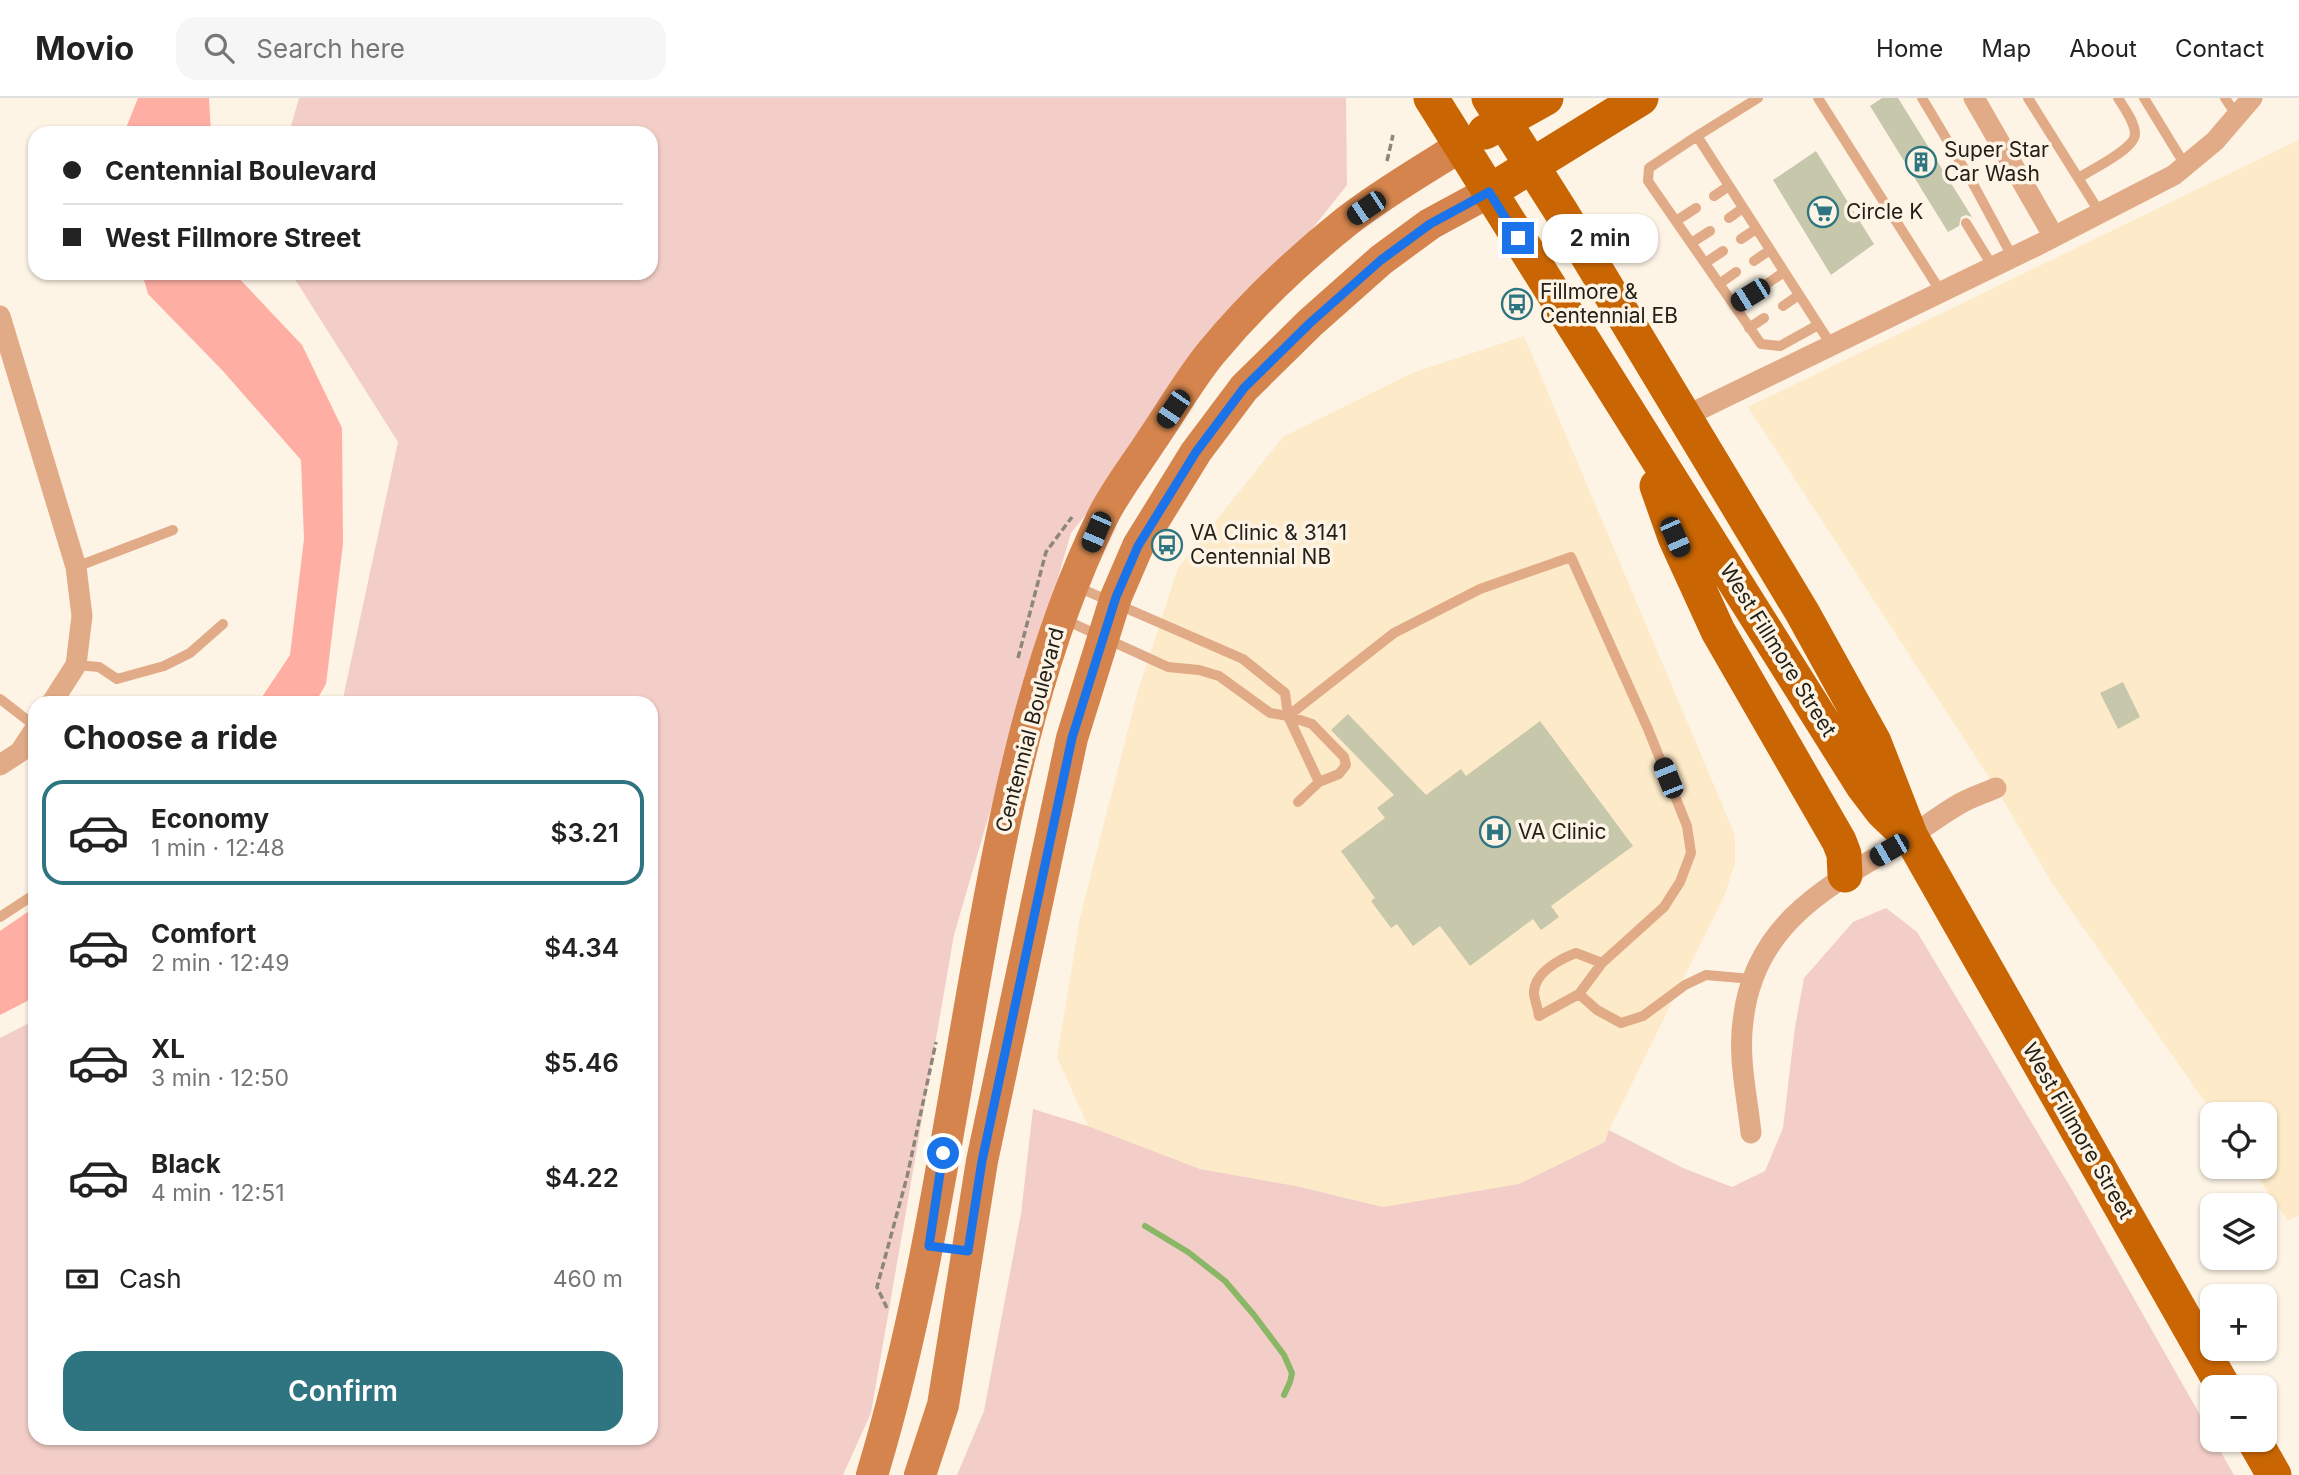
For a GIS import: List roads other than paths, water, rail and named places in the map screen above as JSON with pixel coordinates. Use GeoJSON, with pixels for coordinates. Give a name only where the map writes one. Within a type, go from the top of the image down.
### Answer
{"type":"FeatureCollection","features":[{"type":"Feature","properties":{"kind":"main road","name":"West Fillmore Street"},"geometry":{"type":"LineString","coordinates":[[1431,98],[1863,786],[1890,820],[1911,837]]}},
{"type":"Feature","properties":{"kind":"main road","name":"Centennial Boulevard"},"geometry":{"type":"LineString","coordinates":[[872,1475],[892,1408],[929,1246],[960,1057],[1008,800],[1041,671],[1060,617],[1103,514],[1209,355],[1267,293],[1349,219],[1461,146],[1496,109],[1546,98]]}},
{"type":"Feature","properties":{"kind":"main road","name":"Centennial Boulevard"},"geometry":{"type":"LineString","coordinates":[[920,1475],[943,1405],[982,1161],[1072,738],[1114,604],[1147,529],[1196,452],[1244,388],[1310,323],[1381,260],[1430,224],[1489,192],[1641,98]]}},
{"type":"Feature","properties":{"kind":"main road","name":"West Fillmore Street"},"geometry":{"type":"LineString","coordinates":[[1496,109],[1790,591],[1874,742],[1911,837],[2217,1375]]}},
{"type":"Feature","properties":{"kind":"main road"},"geometry":{"type":"LineString","coordinates":[[1631,417],[1675,537],[1709,613],[1839,841],[1844,854],[1845,876]]}},
{"type":"Feature","properties":{"kind":"main road"},"geometry":{"type":"LineString","coordinates":[[929,1246],[968,1251]]}},
{"type":"Feature","properties":{"kind":"main road"},"geometry":{"type":"LineString","coordinates":[[2261,1452],[2274,1475]]}},
{"type":"Feature","properties":{"kind":"street"},"geometry":{"type":"LineString","coordinates":[[1974,98],[2054,237]]}},
{"type":"Feature","properties":{"kind":"street"},"geometry":{"type":"LineString","coordinates":[[1684,417],[2013,258],[2174,175],[2215,141],[2231,107],[2252,98]]}},
{"type":"Feature","properties":{"kind":"street"},"geometry":{"type":"LineString","coordinates":[[0,316],[76,567],[82,616],[76,665],[56,696]]}},
{"type":"Feature","properties":{"kind":"street"},"geometry":{"type":"LineString","coordinates":[[0,765],[20,752],[28,739]]}},
{"type":"Feature","properties":{"kind":"street"},"geometry":{"type":"LineString","coordinates":[[1751,1133],[1742,1039],[1743,1020],[1752,979],[1766,951],[1788,920],[1805,903],[1845,876],[1911,837],[1961,803],[1996,789]]}},
{"type":"Feature","properties":{"kind":"lane"},"geometry":{"type":"LineString","coordinates":[[1758,98],[1649,168],[1648,181],[1761,344],[1780,346],[1818,325]]}},
{"type":"Feature","properties":{"kind":"lane"},"geometry":{"type":"LineString","coordinates":[[1818,98],[1941,292]]}},
{"type":"Feature","properties":{"kind":"lane"},"geometry":{"type":"LineString","coordinates":[[1922,98],[2013,258]]}},
{"type":"Feature","properties":{"kind":"lane"},"geometry":{"type":"LineString","coordinates":[[2028,98],[2100,213]]}},
{"type":"Feature","properties":{"kind":"lane"},"geometry":{"type":"LineString","coordinates":[[2078,178],[2131,145],[2135,134],[2130,117],[2118,98]]}},
{"type":"Feature","properties":{"kind":"lane"},"geometry":{"type":"LineString","coordinates":[[2144,98],[2185,165]]}},
{"type":"Feature","properties":{"kind":"lane"},"geometry":{"type":"LineString","coordinates":[[1697,136],[1832,346]]}},
{"type":"Feature","properties":{"kind":"lane"},"geometry":{"type":"LineString","coordinates":[[1714,196],[1729,186]]}},
{"type":"Feature","properties":{"kind":"lane"},"geometry":{"type":"LineString","coordinates":[[1676,221],[1696,208]]}},
{"type":"Feature","properties":{"kind":"lane"},"geometry":{"type":"LineString","coordinates":[[1729,218],[1743,208]]}},
{"type":"Feature","properties":{"kind":"lane"},"geometry":{"type":"LineString","coordinates":[[1966,223],[1993,267]]}},
{"type":"Feature","properties":{"kind":"lane"},"geometry":{"type":"LineString","coordinates":[[1741,239],[1756,229]]}},
{"type":"Feature","properties":{"kind":"lane"},"geometry":{"type":"LineString","coordinates":[[1691,243],[1710,231]]}},
{"type":"Feature","properties":{"kind":"lane"},"geometry":{"type":"LineString","coordinates":[[1754,261],[1770,250]]}},
{"type":"Feature","properties":{"kind":"lane"},"geometry":{"type":"LineString","coordinates":[[1705,263],[1723,251]]}},
{"type":"Feature","properties":{"kind":"lane"},"geometry":{"type":"LineString","coordinates":[[1719,284],[1737,272]]}},
{"type":"Feature","properties":{"kind":"lane"},"geometry":{"type":"LineString","coordinates":[[1768,283],[1784,272]]}},
{"type":"Feature","properties":{"kind":"lane"},"geometry":{"type":"LineString","coordinates":[[1734,305],[1750,295]]}},
{"type":"Feature","properties":{"kind":"lane"},"geometry":{"type":"LineString","coordinates":[[1783,306],[1799,295]]}},
{"type":"Feature","properties":{"kind":"lane"},"geometry":{"type":"LineString","coordinates":[[1749,328],[1764,318]]}},
{"type":"Feature","properties":{"kind":"lane"},"geometry":{"type":"LineString","coordinates":[[76,567],[173,530]]}},
{"type":"Feature","properties":{"kind":"lane"},"geometry":{"type":"LineString","coordinates":[[1288,716],[1394,633],[1479,589],[1571,557],[1668,778],[1687,826],[1691,853],[1680,882],[1664,907],[1602,963],[1579,994],[1539,1016],[1534,992],[1538,978],[1563,958],[1576,953],[1602,963]]}},
{"type":"Feature","properties":{"kind":"lane"},"geometry":{"type":"LineString","coordinates":[[1073,585],[1243,659],[1285,694],[1288,716],[1320,782]]}},
{"type":"Feature","properties":{"kind":"lane"},"geometry":{"type":"LineString","coordinates":[[1060,617],[1168,667],[1199,670],[1219,676],[1270,713],[1312,724],[1344,757],[1346,765],[1339,775],[1320,782],[1298,802]]}},
{"type":"Feature","properties":{"kind":"lane"},"geometry":{"type":"LineString","coordinates":[[76,665],[99,667],[117,679],[164,666],[190,653],[223,624]]}},
{"type":"Feature","properties":{"kind":"lane"},"geometry":{"type":"LineString","coordinates":[[0,699],[28,722]]}},
{"type":"Feature","properties":{"kind":"lane"},"geometry":{"type":"LineString","coordinates":[[0,917],[28,899]]}},
{"type":"Feature","properties":{"kind":"lane"},"geometry":{"type":"LineString","coordinates":[[1579,994],[1597,1010],[1621,1023],[1643,1016],[1685,985],[1706,975],[1752,979]]}},
{"type":"Feature","properties":{"kind":"waterway"},"geometry":{"type":"LineString","coordinates":[[1145,1226],[1188,1252],[1225,1281],[1254,1315],[1284,1355],[1292,1373],[1284,1395]]}},
{"type":"Feature","properties":{"kind":"place","name":"Super Star Car Wash"},"geometry":{"type":"Point","coordinates":[1921,162]}},
{"type":"Feature","properties":{"kind":"place","name":"Circle K"},"geometry":{"type":"Point","coordinates":[1823,212]}},
{"type":"Feature","properties":{"kind":"place","name":"Fillmore & Centennial EB"},"geometry":{"type":"Point","coordinates":[1517,304]}},
{"type":"Feature","properties":{"kind":"place","name":"VA Clinic & 3141 Centennial NB"},"geometry":{"type":"Point","coordinates":[1167,545]}},
{"type":"Feature","properties":{"kind":"place","name":"VA Clinic"},"geometry":{"type":"Point","coordinates":[1495,832]}}]}
